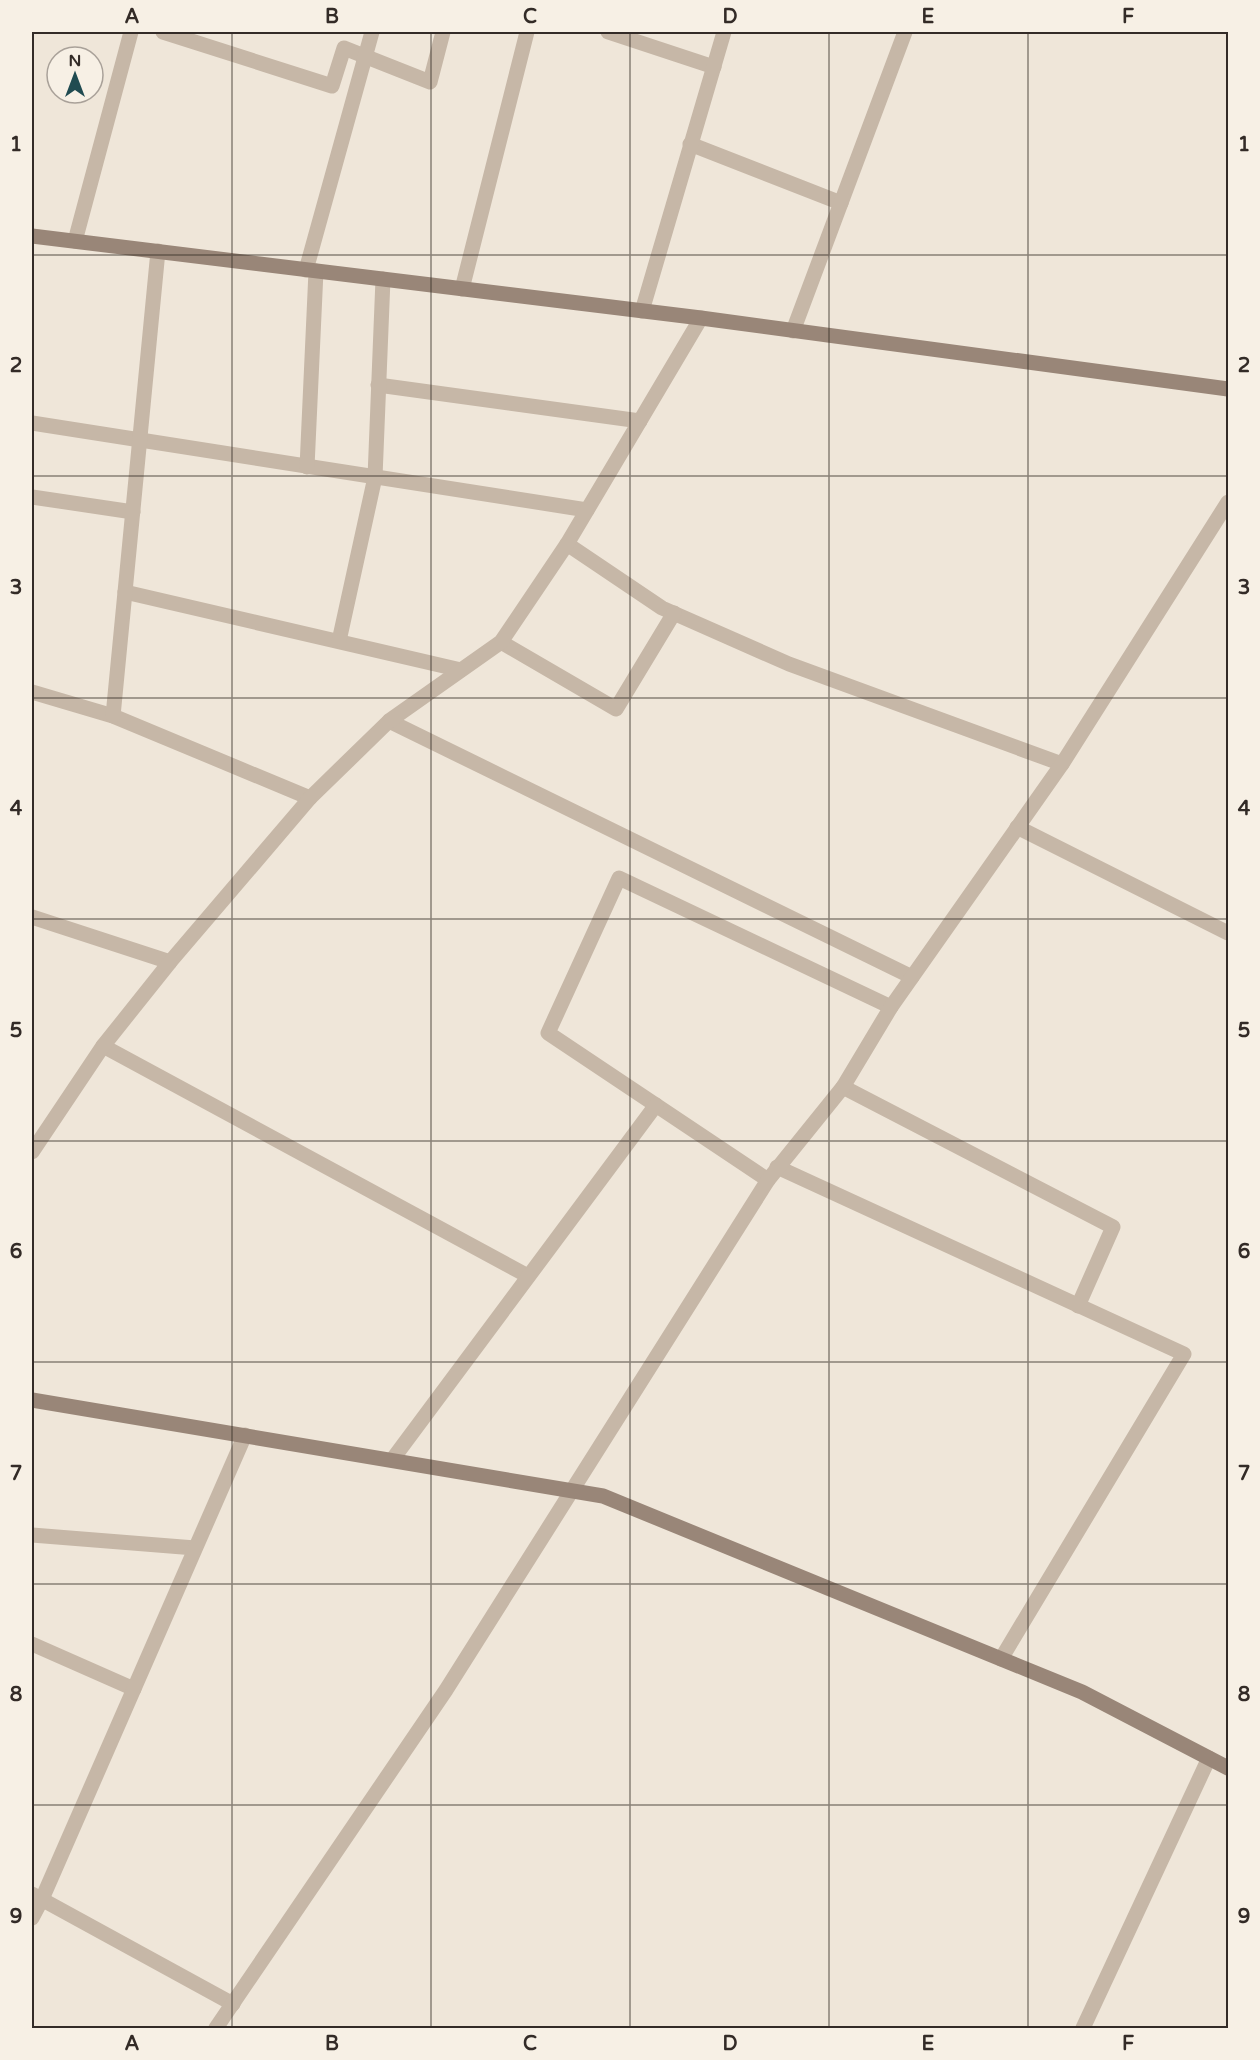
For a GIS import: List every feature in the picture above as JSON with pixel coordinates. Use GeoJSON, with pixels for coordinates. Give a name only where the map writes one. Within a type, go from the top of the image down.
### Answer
{"type":"FeatureCollection","features":[{"type":"Feature","properties":{"kind":"street"},"geometry":{"type":"LineString","coordinates":[[75,241],[131,32]]}},
{"type":"Feature","properties":{"kind":"street"},"geometry":{"type":"LineString","coordinates":[[163,32],[332,86],[344,48],[430,82],[443,32]]}},
{"type":"Feature","properties":{"kind":"street"},"geometry":{"type":"LineString","coordinates":[[307,466],[311,270],[372,32]]}},
{"type":"Feature","properties":{"kind":"street"},"geometry":{"type":"LineString","coordinates":[[462,289],[528,32]]}},
{"type":"Feature","properties":{"kind":"street"},"geometry":{"type":"LineString","coordinates":[[608,32],[714,67]]}},
{"type":"Feature","properties":{"kind":"street"},"geometry":{"type":"LineString","coordinates":[[642,311],[724,32]]}},
{"type":"Feature","properties":{"kind":"street"},"geometry":{"type":"LineString","coordinates":[[793,331],[905,32]]}},
{"type":"Feature","properties":{"kind":"street"},"geometry":{"type":"LineString","coordinates":[[690,144],[841,203]]}},
{"type":"Feature","properties":{"kind":"street"},"geometry":{"type":"LineString","coordinates":[[32,236],[701,318],[1228,389]]}},
{"type":"Feature","properties":{"kind":"street"},"geometry":{"type":"LineString","coordinates":[[113,717],[158,251]]}},
{"type":"Feature","properties":{"kind":"street"},"geometry":{"type":"LineString","coordinates":[[339,641],[375,477],[382,279]]}},
{"type":"Feature","properties":{"kind":"street"},"geometry":{"type":"LineString","coordinates":[[32,1152],[103,1046],[170,962],[310,798],[389,721],[501,642],[567,544],[701,318]]}},
{"type":"Feature","properties":{"kind":"street"},"geometry":{"type":"LineString","coordinates":[[378,386],[640,421]]}},
{"type":"Feature","properties":{"kind":"street"},"geometry":{"type":"LineString","coordinates":[[32,423],[587,510]]}},
{"type":"Feature","properties":{"kind":"street"},"geometry":{"type":"LineString","coordinates":[[32,497],[133,512]]}},
{"type":"Feature","properties":{"kind":"street"},"geometry":{"type":"LineString","coordinates":[[216,2028],[446,1690],[773,1174],[843,1087],[891,1007],[1062,765],[1228,502]]}},
{"type":"Feature","properties":{"kind":"street"},"geometry":{"type":"LineString","coordinates":[[567,544],[662,608],[789,664],[1062,765]]}},
{"type":"Feature","properties":{"kind":"street"},"geometry":{"type":"LineString","coordinates":[[125,592],[461,670]]}},
{"type":"Feature","properties":{"kind":"street"},"geometry":{"type":"LineString","coordinates":[[501,642],[616,709],[674,613]]}},
{"type":"Feature","properties":{"kind":"street"},"geometry":{"type":"LineString","coordinates":[[32,692],[113,717],[310,798]]}},
{"type":"Feature","properties":{"kind":"street"},"geometry":{"type":"LineString","coordinates":[[389,721],[912,977]]}},
{"type":"Feature","properties":{"kind":"street"},"geometry":{"type":"LineString","coordinates":[[1017,827],[1228,933]]}},
{"type":"Feature","properties":{"kind":"street"},"geometry":{"type":"LineString","coordinates":[[891,1007],[619,878],[548,1033],[656,1105],[773,1174],[1184,1354],[1001,1659]]}},
{"type":"Feature","properties":{"kind":"street"},"geometry":{"type":"LineString","coordinates":[[32,917],[170,962]]}},
{"type":"Feature","properties":{"kind":"street"},"geometry":{"type":"LineString","coordinates":[[103,1046],[528,1276]]}},
{"type":"Feature","properties":{"kind":"street"},"geometry":{"type":"LineString","coordinates":[[843,1087],[1113,1227],[1078,1306]]}},
{"type":"Feature","properties":{"kind":"street"},"geometry":{"type":"LineString","coordinates":[[392,1460],[656,1105]]}},
{"type":"Feature","properties":{"kind":"street"},"geometry":{"type":"LineString","coordinates":[[32,1400],[603,1496],[1082,1692],[1228,1768]]}},
{"type":"Feature","properties":{"kind":"street"},"geometry":{"type":"LineString","coordinates":[[32,1918],[37,1897],[134,1689],[245,1435]]}},
{"type":"Feature","properties":{"kind":"street"},"geometry":{"type":"LineString","coordinates":[[32,1535],[195,1548]]}},
{"type":"Feature","properties":{"kind":"street"},"geometry":{"type":"LineString","coordinates":[[32,1644],[134,1689]]}},
{"type":"Feature","properties":{"kind":"street"},"geometry":{"type":"LineString","coordinates":[[1083,2028],[1209,1758]]}},
{"type":"Feature","properties":{"kind":"street"},"geometry":{"type":"LineString","coordinates":[[37,1897],[233,2004]]}}]}
